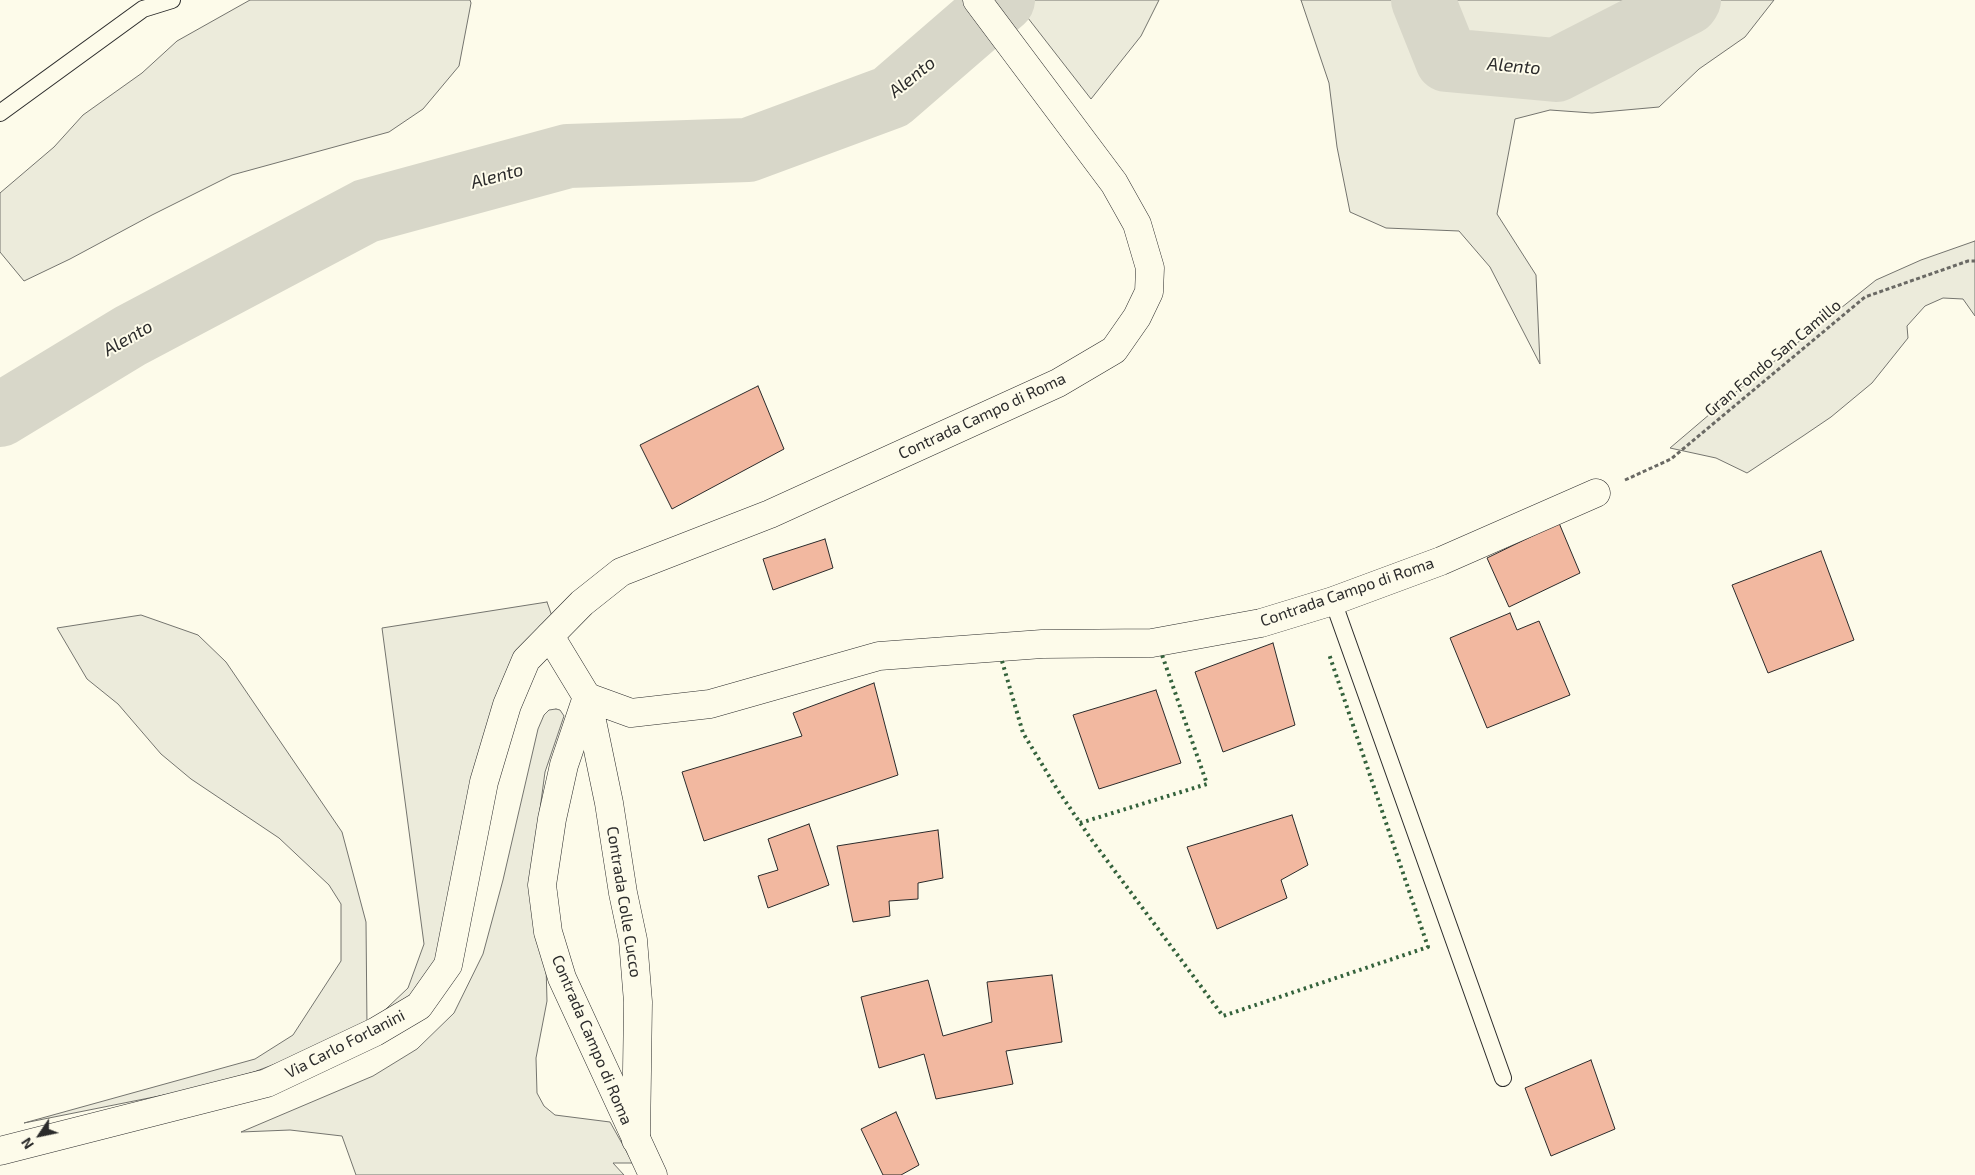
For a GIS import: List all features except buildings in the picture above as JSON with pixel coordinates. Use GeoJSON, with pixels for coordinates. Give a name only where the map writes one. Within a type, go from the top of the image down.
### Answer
{"type":"FeatureCollection","features":[{"type":"Feature","properties":{"kind":"street","name":"Contrada Campo di Roma"},"geometry":{"type":"LineString","coordinates":[[550,636],[582,603],[621,572],[770,514],[1058,383],[1114,350],[1137,317],[1149,292],[1150,268],[1137,224],[1114,183],[977,0]]}},
{"type":"Feature","properties":{"kind":"street","name":"Contrada Campo di Roma"},"geometry":{"type":"LineString","coordinates":[[653,1175],[562,978],[548,932],[542,884],[552,819],[564,764],[587,697],[631,713],[710,704],[878,656],[1042,644],[1152,643],[1261,623],[1333,601],[1441,560],[1596,494]]}},
{"type":"Feature","properties":{"kind":"street"},"geometry":{"type":"LineString","coordinates":[[550,636],[587,697]]}},
{"type":"Feature","properties":{"kind":"street","name":"Via Carlo Forlanini"},"geometry":{"type":"LineString","coordinates":[[0,1151],[267,1083],[375,1032],[419,1006],[448,965],[484,782],[507,706],[526,660],[550,636]]}},
{"type":"Feature","properties":{"kind":"street","name":"Contrada Colle Cucco"},"geometry":{"type":"LineString","coordinates":[[587,697],[609,803],[623,894],[633,940],[638,1002],[636,1140]]}},
{"type":"Feature","properties":{"kind":"lane"},"geometry":{"type":"LineString","coordinates":[[0,113],[143,10],[172,0]]}},
{"type":"Feature","properties":{"kind":"lane"},"geometry":{"type":"LineString","coordinates":[[1333,601],[1502,1078]]}},
{"type":"Feature","properties":{"kind":"path","name":"Gran Fondo San Camillo"},"geometry":{"type":"LineString","coordinates":[[1596,494],[1671,459],[1865,297],[1968,261],[1975,263]]}},
{"type":"Feature","properties":{"kind":"shaded area"},"geometry":{"type":"Polygon","coordinates":[[[250,0],[470,0],[471,3],[459,66],[423,109],[389,132],[232,175],[24,281],[0,252],[0,193],[54,147],[83,115],[142,73],[177,41],[250,0]]]}},
{"type":"Feature","properties":{"kind":"shaded area"},"geometry":{"type":"Polygon","coordinates":[[[1014,0],[1159,0],[1141,36],[1091,99],[1014,0]]]}},
{"type":"Feature","properties":{"kind":"shaded area"},"geometry":{"type":"Polygon","coordinates":[[[1301,0],[1774,0],[1745,37],[1699,69],[1659,107],[1592,113],[1550,110],[1515,119],[1497,214],[1536,275],[1540,364],[1490,267],[1459,231],[1386,228],[1350,212],[1337,147],[1329,83],[1301,0]]]}},
{"type":"Feature","properties":{"kind":"shaded area"},"geometry":{"type":"Polygon","coordinates":[[[1975,241],[1975,316],[1963,299],[1943,298],[1925,306],[1907,326],[1908,338],[1872,383],[1831,417],[1747,473],[1716,458],[1670,448],[1737,391],[1876,280],[1921,260],[1975,241]]]}},
{"type":"Feature","properties":{"kind":"shaded area"},"geometry":{"type":"Polygon","coordinates":[[[547,602],[553,619],[525,654],[504,689],[491,734],[462,872],[443,941],[429,975],[407,1005],[369,1028],[254,1072],[194,1089],[24,1123],[255,1059],[293,1035],[341,961],[341,904],[329,885],[279,838],[191,779],[161,754],[118,704],[87,679],[57,628],[141,615],[198,635],[226,662],[342,832],[366,922],[367,1027],[408,988],[424,944],[382,628],[547,602]]]}},
{"type":"Feature","properties":{"kind":"shaded area"},"geometry":{"type":"Polygon","coordinates":[[[549,710],[560,710],[564,716],[545,772],[533,861],[546,965],[547,1001],[536,1058],[537,1093],[544,1106],[555,1115],[610,1122],[633,1163],[613,1163],[624,1175],[356,1175],[342,1136],[290,1130],[241,1132],[373,1076],[417,1049],[454,1013],[483,954],[503,880],[538,729],[544,715],[549,710]]]}},
{"type":"Feature","properties":{"kind":"waterway","name":"Alento"},"geometry":{"type":"LineString","coordinates":[[0,415],[130,336],[366,211],[568,156],[748,150],[891,97],[1003,0]]}},
{"type":"Feature","properties":{"kind":"waterway","name":"Alento"},"geometry":{"type":"LineString","coordinates":[[1423,0],[1447,60],[1556,70],[1687,3],[1689,0]]}},
{"type":"Feature","properties":{"kind":"hedge"},"geometry":{"type":"LineString","coordinates":[[1080,823],[1207,784],[1161,652]]}},
{"type":"Feature","properties":{"kind":"hedge"},"geometry":{"type":"LineString","coordinates":[[1002,661],[1023,733],[1057,789],[1091,839],[1223,1016],[1428,947],[1329,654]]}}]}
